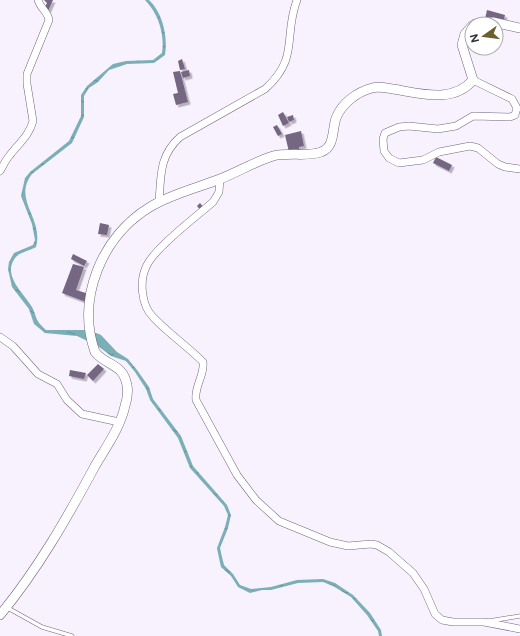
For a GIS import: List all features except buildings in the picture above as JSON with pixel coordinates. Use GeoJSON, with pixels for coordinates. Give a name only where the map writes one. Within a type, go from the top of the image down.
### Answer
{"type":"FeatureCollection","features":[{"type":"Feature","properties":{"kind":"street"},"geometry":{"type":"LineString","coordinates":[[0,171],[10,155],[25,138],[32,126],[28,74],[49,20],[48,16],[39,6],[38,0]]}},
{"type":"Feature","properties":{"kind":"street"},"geometry":{"type":"LineString","coordinates":[[159,202],[163,164],[171,145],[180,137],[265,89],[276,78],[285,64],[289,50],[296,0]]}},
{"type":"Feature","properties":{"kind":"street"},"geometry":{"type":"LineString","coordinates":[[504,25],[520,28]]}},
{"type":"Feature","properties":{"kind":"street"},"geometry":{"type":"LineString","coordinates":[[464,38],[462,45],[464,52]]}},
{"type":"Feature","properties":{"kind":"street"},"geometry":{"type":"LineString","coordinates":[[465,56],[472,80],[512,99],[517,108],[515,115],[473,116],[456,126],[438,129],[409,126],[399,127],[384,133],[384,151],[389,158],[399,163],[423,160],[439,152],[470,146],[478,148],[498,164],[520,169]]}},
{"type":"Feature","properties":{"kind":"street"},"geometry":{"type":"LineString","coordinates":[[3,611],[38,564],[66,520],[120,422],[125,406],[127,385],[117,366],[98,356],[93,348],[88,315],[90,292],[102,259],[126,226],[148,208],[159,202],[220,179],[250,164],[280,154],[321,152],[331,143],[336,118],[341,110],[360,92],[374,87],[415,92],[429,96],[446,94],[467,87],[472,80]]}},
{"type":"Feature","properties":{"kind":"street"},"geometry":{"type":"LineString","coordinates":[[220,179],[219,192],[213,202],[160,249],[147,264],[142,287],[144,300],[152,316],[203,362],[204,368],[195,392],[196,400],[237,475],[256,500],[279,521],[330,542],[348,546],[371,544],[377,545],[389,552],[413,573],[424,589],[435,614],[442,620],[484,622],[520,629]]}},
{"type":"Feature","properties":{"kind":"street"},"geometry":{"type":"LineString","coordinates":[[0,337],[13,346],[38,374],[57,384],[67,400],[82,414],[120,422]]}},
{"type":"Feature","properties":{"kind":"lane"},"geometry":{"type":"LineString","coordinates":[[3,611],[42,627],[72,636]]}},
{"type":"Feature","properties":{"kind":"lane"},"geometry":{"type":"LineString","coordinates":[[484,622],[520,616]]}},
{"type":"Feature","properties":{"kind":"water"},"geometry":{"type":"Polygon","coordinates":[[[145,0],[149,0],[154,5],[161,18],[166,41],[165,55],[154,63],[127,64],[109,70],[98,82],[89,88],[84,96],[84,117],[72,143],[32,174],[27,183],[25,192],[36,227],[36,247],[15,258],[11,271],[13,278],[32,307],[38,321],[46,330],[84,330],[101,335],[117,352],[128,359],[137,370],[149,387],[153,399],[181,436],[193,466],[227,505],[231,515],[228,528],[220,548],[224,565],[233,574],[240,585],[251,589],[271,587],[297,580],[323,579],[335,583],[353,595],[370,613],[381,630],[382,636],[379,636],[378,631],[367,615],[351,597],[323,582],[298,583],[271,590],[262,590],[250,593],[238,587],[231,576],[221,567],[217,548],[228,515],[224,506],[190,468],[178,438],[150,400],[146,389],[135,372],[126,361],[111,356],[98,346],[77,336],[45,333],[34,324],[29,309],[12,287],[8,269],[9,262],[14,253],[33,245],[35,240],[32,224],[21,196],[25,178],[30,172],[69,141],[81,116],[81,95],[87,86],[113,64],[126,61],[153,60],[162,53],[163,46],[160,24],[154,11],[145,0]]]}}]}
